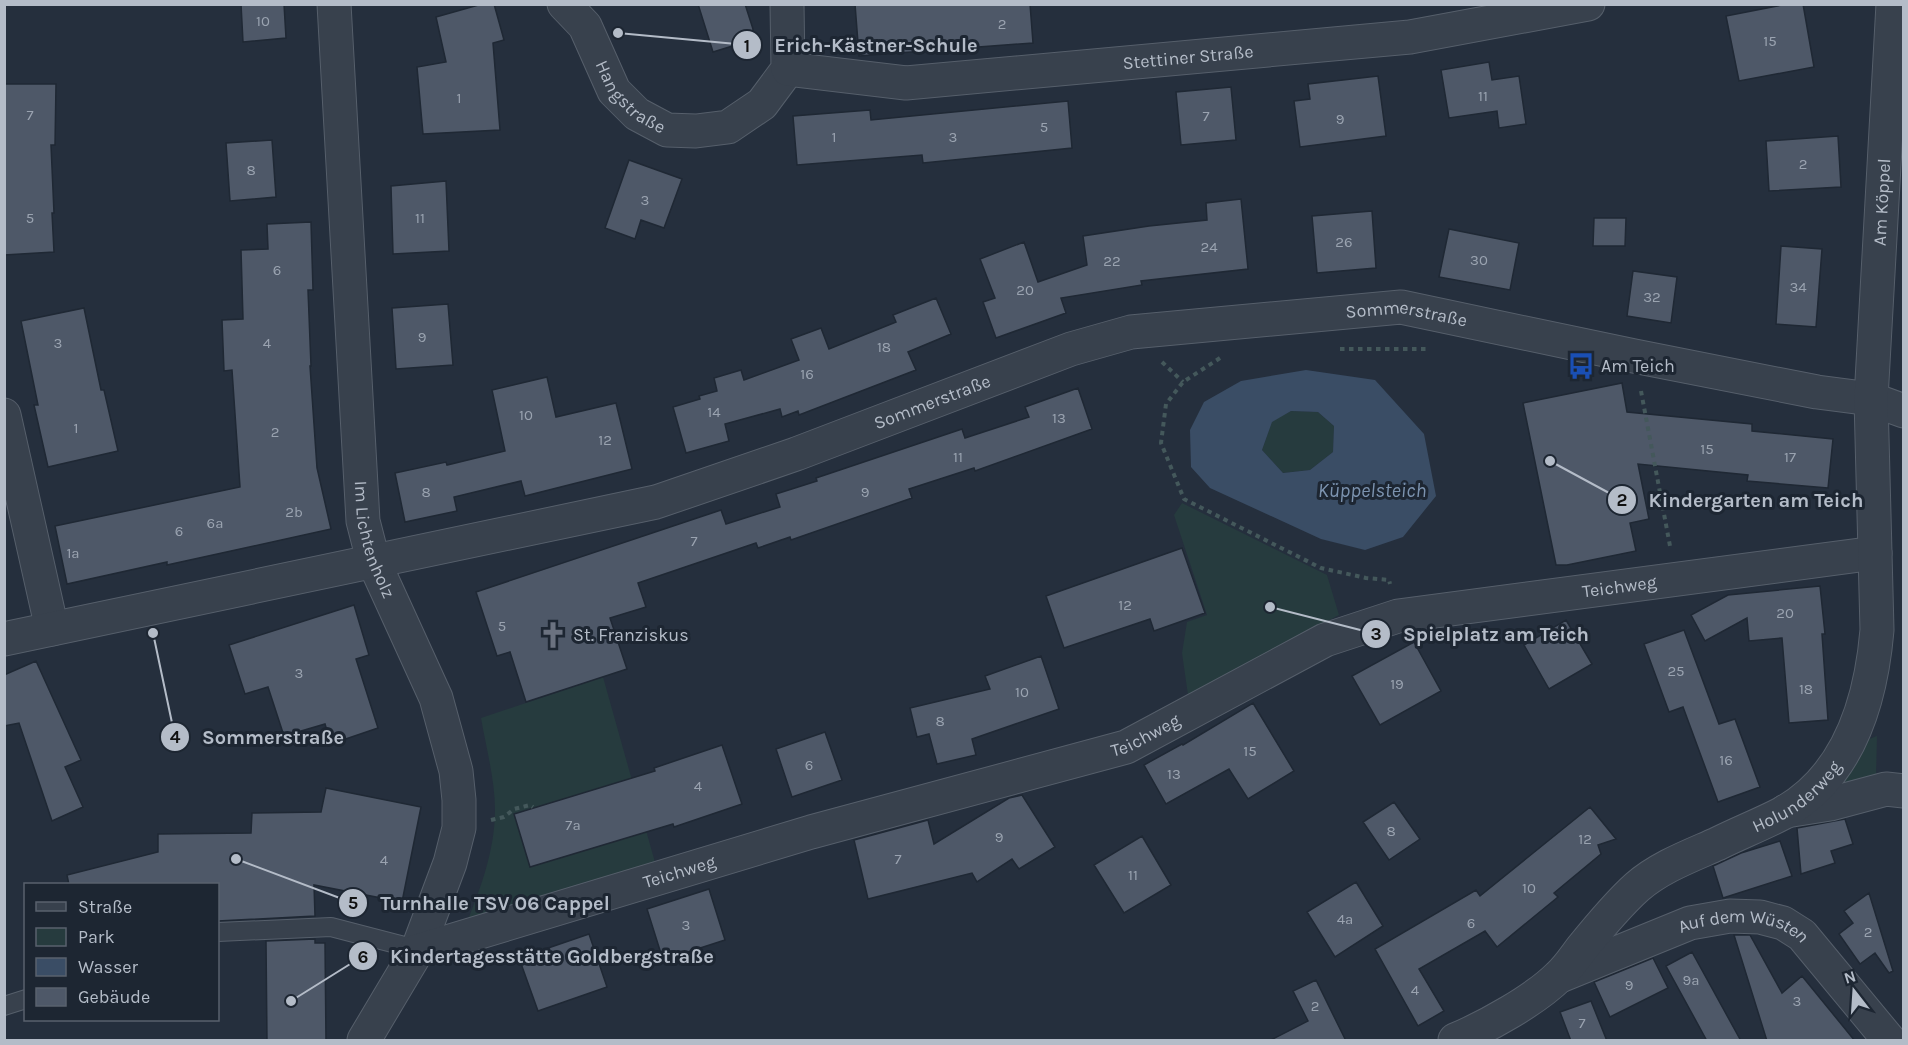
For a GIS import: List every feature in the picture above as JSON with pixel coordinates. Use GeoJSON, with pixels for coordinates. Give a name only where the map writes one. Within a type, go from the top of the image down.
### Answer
{"type":"FeatureCollection","features":[{"type":"Feature","properties":{"kind":"street","name":"Im Lichtenholz"},"geometry":{"type":"LineString","coordinates":[[334,4],[363,521],[373,560],[436,698],[456,771],[459,800],[459,828],[450,863],[417,951],[364,1041]]}},
{"type":"Feature","properties":{"kind":"street","name":"Hangstraße"},"geometry":{"type":"LineString","coordinates":[[564,4],[585,26],[614,91],[637,114],[667,130],[696,131],[728,127],[762,104],[788,69]]}},
{"type":"Feature","properties":{"kind":"street"},"geometry":{"type":"LineString","coordinates":[[787,4],[788,69]]}},
{"type":"Feature","properties":{"kind":"street","name":"Stettiner Straße"},"geometry":{"type":"LineString","coordinates":[[788,69],[906,83],[1410,37],[1587,4]]}},
{"type":"Feature","properties":{"kind":"street","name":"Am Köppel"},"geometry":{"type":"LineString","coordinates":[[1871,399],[1889,329],[1893,4]]}},
{"type":"Feature","properties":{"kind":"street","name":"Sommerstraße"},"geometry":{"type":"LineString","coordinates":[[4,639],[656,502],[796,454],[1071,349],[1131,332],[1401,307],[1817,392],[1871,399],[1904,411]]}},
{"type":"Feature","properties":{"kind":"street","name":"Holunderweg"},"geometry":{"type":"LineString","coordinates":[[1455,1041],[1480,1029],[1560,976],[1594,933],[1638,886],[1664,868],[1785,812],[1827,776],[1851,741],[1864,708],[1873,668],[1877,630],[1871,399]]}},
{"type":"Feature","properties":{"kind":"street"},"geometry":{"type":"LineString","coordinates":[[4,415],[52,629]]}},
{"type":"Feature","properties":{"kind":"street","name":"Teichweg"},"geometry":{"type":"LineString","coordinates":[[417,951],[811,832],[1126,747],[1325,640],[1398,616],[1875,553]]}},
{"type":"Feature","properties":{"kind":"street"},"geometry":{"type":"LineString","coordinates":[[1785,812],[1830,804],[1886,789],[1904,791]]}},
{"type":"Feature","properties":{"kind":"street","name":"Auf dem Wüsten"},"geometry":{"type":"LineString","coordinates":[[1560,976],[1690,923],[1730,916],[1760,917],[1782,923],[1802,935],[1889,1041]]}},
{"type":"Feature","properties":{"kind":"lane"},"geometry":{"type":"LineString","coordinates":[[219,932],[332,927],[417,951]]}},
{"type":"Feature","properties":{"kind":"lane"},"geometry":{"type":"LineString","coordinates":[[4,1006],[24,1000]]}},
{"type":"Feature","properties":{"kind":"path"},"geometry":{"type":"LineString","coordinates":[[1338,349],[1431,349],[1438,351]]}},
{"type":"Feature","properties":{"kind":"path"},"geometry":{"type":"LineString","coordinates":[[1230,356],[1221,358],[1183,382],[1166,404],[1161,443],[1184,499],[1321,568],[1366,578],[1389,580],[1398,616]]}},
{"type":"Feature","properties":{"kind":"path"},"geometry":{"type":"LineString","coordinates":[[1634,356],[1676,579]]}},
{"type":"Feature","properties":{"kind":"path"},"geometry":{"type":"LineString","coordinates":[[514,809],[531,805],[533,807]]}},
{"type":"Feature","properties":{"kind":"green space"},"geometry":{"type":"Polygon","coordinates":[[[1291,411],[1318,412],[1334,426],[1333,452],[1310,470],[1283,473],[1262,450],[1272,421],[1291,411]]]}},
{"type":"Feature","properties":{"kind":"green space"},"geometry":{"type":"Polygon","coordinates":[[[1182,503],[1327,575],[1339,615],[1188,695],[1182,653],[1187,622],[1207,615],[1174,515],[1182,503]]]}},
{"type":"Feature","properties":{"kind":"green space"},"geometry":{"type":"Polygon","coordinates":[[[603,677],[658,873],[463,932],[485,872],[494,826],[494,787],[481,718],[603,677]]]}},
{"type":"Feature","properties":{"kind":"green space"},"geometry":{"type":"Polygon","coordinates":[[[1877,736],[1876,777],[1825,790],[1864,741],[1877,736]]]}},
{"type":"Feature","properties":{"kind":"water","name":"Küppelsteich"},"geometry":{"type":"Polygon","coordinates":[[[1306,370],[1375,380],[1424,434],[1436,496],[1403,537],[1365,550],[1321,539],[1210,488],[1191,467],[1190,430],[1204,402],[1241,381],[1306,370]],[[1291,411],[1272,422],[1262,450],[1283,473],[1310,470],[1333,452],[1334,426],[1318,412],[1291,411]]]}},
{"type":"Feature","properties":{"kind":"building"},"geometry":{"type":"Polygon","coordinates":[[[241,4],[284,4],[286,38],[243,42],[241,4]]]}},
{"type":"Feature","properties":{"kind":"building"},"geometry":{"type":"Polygon","coordinates":[[[482,4],[494,4],[504,40],[493,43],[500,130],[423,134],[417,67],[446,62],[436,17],[482,4]]]}},
{"type":"Feature","properties":{"kind":"building"},"geometry":{"type":"Polygon","coordinates":[[[698,4],[745,4],[753,29],[752,40],[713,52],[698,4]]]}},
{"type":"Feature","properties":{"kind":"building"},"geometry":{"type":"Polygon","coordinates":[[[855,4],[1030,4],[1033,43],[859,56],[855,4]]]}},
{"type":"Feature","properties":{"kind":"building"},"geometry":{"type":"Polygon","coordinates":[[[1787,4],[1803,4],[1814,67],[1739,81],[1726,16],[1787,4]]]}},
{"type":"Feature","properties":{"kind":"building"},"geometry":{"type":"Polygon","coordinates":[[[1489,62],[1492,80],[1519,76],[1526,124],[1499,128],[1497,111],[1449,118],[1441,70],[1489,62]]]}},
{"type":"Feature","properties":{"kind":"building"},"geometry":{"type":"Polygon","coordinates":[[[1378,76],[1386,136],[1300,147],[1294,101],[1310,99],[1308,84],[1378,76]]]}},
{"type":"Feature","properties":{"kind":"building"},"geometry":{"type":"Polygon","coordinates":[[[4,84],[56,84],[55,145],[51,145],[54,252],[4,255],[4,84]]]}},
{"type":"Feature","properties":{"kind":"building"},"geometry":{"type":"Polygon","coordinates":[[[1231,87],[1236,140],[1181,145],[1176,92],[1231,87]]]}},
{"type":"Feature","properties":{"kind":"building"},"geometry":{"type":"Polygon","coordinates":[[[1068,101],[1072,148],[923,163],[922,155],[797,165],[793,116],[870,110],[871,120],[1068,101]]]}},
{"type":"Feature","properties":{"kind":"building"},"geometry":{"type":"Polygon","coordinates":[[[1838,136],[1841,187],[1769,191],[1766,141],[1838,136]]]}},
{"type":"Feature","properties":{"kind":"building"},"geometry":{"type":"Polygon","coordinates":[[[272,140],[276,197],[230,201],[226,143],[272,140]]]}},
{"type":"Feature","properties":{"kind":"building"},"geometry":{"type":"Polygon","coordinates":[[[629,160],[682,179],[664,228],[641,220],[635,239],[605,228],[629,160]]]}},
{"type":"Feature","properties":{"kind":"building"},"geometry":{"type":"Polygon","coordinates":[[[446,181],[449,251],[393,254],[391,186],[446,181]]]}},
{"type":"Feature","properties":{"kind":"building"},"geometry":{"type":"Polygon","coordinates":[[[1241,199],[1248,269],[1141,281],[1142,285],[1061,298],[1066,313],[996,338],[983,302],[995,298],[980,259],[1024,242],[1038,282],[1087,265],[1083,236],[1207,220],[1206,203],[1241,199]]]}},
{"type":"Feature","properties":{"kind":"building"},"geometry":{"type":"Polygon","coordinates":[[[1372,211],[1376,268],[1317,273],[1312,216],[1372,211]]]}},
{"type":"Feature","properties":{"kind":"building"},"geometry":{"type":"Polygon","coordinates":[[[1594,218],[1626,218],[1625,246],[1593,246],[1594,218]]]}},
{"type":"Feature","properties":{"kind":"building"},"geometry":{"type":"Polygon","coordinates":[[[311,222],[313,290],[308,290],[310,366],[317,468],[331,529],[67,584],[55,526],[240,487],[232,370],[224,371],[222,320],[243,319],[241,250],[268,249],[267,224],[311,222]]]}},
{"type":"Feature","properties":{"kind":"building"},"geometry":{"type":"Polygon","coordinates":[[[1449,229],[1519,243],[1510,290],[1439,277],[1449,229]]]}},
{"type":"Feature","properties":{"kind":"building"},"geometry":{"type":"Polygon","coordinates":[[[1781,246],[1822,249],[1816,327],[1776,324],[1781,246]]]}},
{"type":"Feature","properties":{"kind":"building"},"geometry":{"type":"Polygon","coordinates":[[[1633,271],[1677,277],[1671,323],[1627,316],[1633,271]]]}},
{"type":"Feature","properties":{"kind":"building"},"geometry":{"type":"Polygon","coordinates":[[[936,298],[951,334],[908,352],[916,370],[799,415],[798,411],[782,417],[780,409],[725,424],[729,441],[686,453],[673,407],[717,391],[714,378],[741,370],[744,380],[799,360],[791,339],[821,328],[829,349],[896,322],[893,315],[936,298]]]}},
{"type":"Feature","properties":{"kind":"building"},"geometry":{"type":"Polygon","coordinates":[[[448,304],[453,365],[396,369],[392,308],[448,304]]]}},
{"type":"Feature","properties":{"kind":"building"},"geometry":{"type":"Polygon","coordinates":[[[84,308],[101,390],[104,390],[118,451],[48,467],[34,405],[38,405],[21,321],[84,308]]]}},
{"type":"Feature","properties":{"kind":"building"},"geometry":{"type":"Polygon","coordinates":[[[547,377],[556,417],[616,403],[632,469],[525,496],[521,481],[454,497],[457,511],[405,522],[395,473],[446,462],[447,465],[505,451],[492,390],[547,377]]]}},
{"type":"Feature","properties":{"kind":"building"},"geometry":{"type":"Polygon","coordinates":[[[1622,383],[1627,412],[1752,424],[1752,431],[1833,439],[1828,488],[1747,481],[1748,475],[1638,464],[1649,519],[1630,523],[1636,551],[1567,565],[1556,565],[1523,403],[1622,383]]]}},
{"type":"Feature","properties":{"kind":"building"},"geometry":{"type":"Polygon","coordinates":[[[1078,388],[1092,429],[975,471],[974,468],[909,489],[912,498],[791,540],[790,537],[758,548],[756,543],[638,583],[646,607],[610,618],[627,669],[526,702],[510,652],[497,656],[476,592],[721,510],[726,524],[780,507],[776,494],[817,481],[816,478],[962,429],[965,438],[1029,417],[1025,407],[1078,388]]]}},
{"type":"Feature","properties":{"kind":"building"},"geometry":{"type":"Polygon","coordinates":[[[1182,548],[1205,613],[1154,631],[1150,619],[1064,648],[1046,596],[1182,548]]]}},
{"type":"Feature","properties":{"kind":"building"},"geometry":{"type":"Polygon","coordinates":[[[1820,586],[1825,634],[1822,634],[1828,720],[1789,723],[1782,638],[1749,641],[1747,618],[1705,641],[1691,615],[1728,595],[1820,586]]]}},
{"type":"Feature","properties":{"kind":"building"},"geometry":{"type":"Polygon","coordinates":[[[354,605],[369,655],[356,659],[378,728],[331,744],[325,724],[284,736],[268,687],[245,694],[229,645],[354,605]]]}},
{"type":"Feature","properties":{"kind":"building"},"geometry":{"type":"Polygon","coordinates":[[[1566,620],[1592,664],[1549,689],[1524,645],[1566,620]]]}},
{"type":"Feature","properties":{"kind":"building"},"geometry":{"type":"Polygon","coordinates":[[[1684,630],[1719,724],[1735,719],[1760,787],[1718,802],[1683,707],[1669,712],[1644,644],[1684,630]]]}},
{"type":"Feature","properties":{"kind":"building"},"geometry":{"type":"Polygon","coordinates":[[[1414,642],[1441,691],[1380,725],[1352,676],[1414,642]]]}},
{"type":"Feature","properties":{"kind":"building"},"geometry":{"type":"Polygon","coordinates":[[[1041,656],[1059,709],[972,739],[976,755],[937,764],[929,734],[917,737],[910,708],[990,689],[985,676],[1041,656]]]}},
{"type":"Feature","properties":{"kind":"building"},"geometry":{"type":"Polygon","coordinates":[[[36,661],[81,760],[65,767],[83,807],[52,821],[19,723],[4,726],[4,675],[36,661]]]}},
{"type":"Feature","properties":{"kind":"building"},"geometry":{"type":"Polygon","coordinates":[[[1253,703],[1294,771],[1248,799],[1229,769],[1166,804],[1144,765],[1183,745],[1253,703]]]}},
{"type":"Feature","properties":{"kind":"building"},"geometry":{"type":"Polygon","coordinates":[[[825,732],[842,780],[792,797],[776,749],[825,732]]]}},
{"type":"Feature","properties":{"kind":"building"},"geometry":{"type":"Polygon","coordinates":[[[722,745],[742,804],[674,827],[673,824],[530,867],[514,814],[655,771],[654,768],[722,745]]]}},
{"type":"Feature","properties":{"kind":"building"},"geometry":{"type":"Polygon","coordinates":[[[326,788],[421,807],[402,902],[314,885],[315,916],[219,921],[219,883],[69,883],[67,875],[158,852],[158,834],[251,833],[252,813],[321,812],[326,788]]]}},
{"type":"Feature","properties":{"kind":"building"},"geometry":{"type":"Polygon","coordinates":[[[1022,795],[1055,847],[1019,869],[1012,859],[977,882],[972,873],[868,899],[854,840],[928,820],[934,844],[1009,798],[1022,795]]]}},
{"type":"Feature","properties":{"kind":"building"},"geometry":{"type":"Polygon","coordinates":[[[1394,802],[1420,839],[1389,860],[1363,822],[1394,802]]]}},
{"type":"Feature","properties":{"kind":"building"},"geometry":{"type":"Polygon","coordinates":[[[1590,807],[1616,839],[1598,845],[1601,854],[1554,893],[1558,897],[1497,947],[1485,931],[1419,969],[1444,1011],[1418,1026],[1375,949],[1476,890],[1480,896],[1590,807]]]}},
{"type":"Feature","properties":{"kind":"building"},"geometry":{"type":"Polygon","coordinates":[[[1845,819],[1853,844],[1831,851],[1835,863],[1801,874],[1797,828],[1845,819]]]}},
{"type":"Feature","properties":{"kind":"building"},"geometry":{"type":"Polygon","coordinates":[[[1142,836],[1171,885],[1124,913],[1094,865],[1142,836]]]}},
{"type":"Feature","properties":{"kind":"building"},"geometry":{"type":"Polygon","coordinates":[[[1780,841],[1792,876],[1723,898],[1713,866],[1741,853],[1780,841]]]}},
{"type":"Feature","properties":{"kind":"building"},"geometry":{"type":"Polygon","coordinates":[[[1356,882],[1383,926],[1335,957],[1307,912],[1356,882]]]}},
{"type":"Feature","properties":{"kind":"building"},"geometry":{"type":"Polygon","coordinates":[[[709,889],[725,940],[663,960],[647,909],[709,889]]]}},
{"type":"Feature","properties":{"kind":"building"},"geometry":{"type":"Polygon","coordinates":[[[1869,893],[1893,971],[1889,973],[1875,953],[1860,964],[1839,934],[1853,923],[1844,911],[1869,893]]]}},
{"type":"Feature","properties":{"kind":"building"},"geometry":{"type":"Polygon","coordinates":[[[589,934],[607,987],[538,1011],[519,958],[589,934]]]}},
{"type":"Feature","properties":{"kind":"building"},"geometry":{"type":"Polygon","coordinates":[[[1734,935],[1750,935],[1782,993],[1802,976],[1855,1041],[1767,1041],[1734,935]]]}},
{"type":"Feature","properties":{"kind":"building"},"geometry":{"type":"Polygon","coordinates":[[[315,939],[315,943],[325,943],[326,1041],[267,1041],[266,941],[315,939]]]}},
{"type":"Feature","properties":{"kind":"building"},"geometry":{"type":"Polygon","coordinates":[[[1692,952],[1741,1041],[1707,1041],[1666,966],[1692,952]]]}},
{"type":"Feature","properties":{"kind":"building"},"geometry":{"type":"Polygon","coordinates":[[[1653,958],[1668,988],[1610,1017],[1594,982],[1653,958]]]}},
{"type":"Feature","properties":{"kind":"building"},"geometry":{"type":"Polygon","coordinates":[[[1316,980],[1346,1041],[1269,1041],[1308,1021],[1293,991],[1316,980]]]}},
{"type":"Feature","properties":{"kind":"building"},"geometry":{"type":"Polygon","coordinates":[[[1591,1001],[1607,1041],[1571,1041],[1560,1012],[1591,1001]]]}},
{"type":"Feature","properties":{"kind":"place","name":"Erich-Kästner-Schule"},"geometry":{"type":"Point","coordinates":[618,33]}},
{"type":"Feature","properties":{"kind":"place","name":"Am Teich"},"geometry":{"type":"Point","coordinates":[1581,366]}},
{"type":"Feature","properties":{"kind":"place","name":"Kindergarten am Teich"},"geometry":{"type":"Point","coordinates":[1550,461]}},
{"type":"Feature","properties":{"kind":"place","name":"Spielplatz am Teich"},"geometry":{"type":"Point","coordinates":[1270,607]}},
{"type":"Feature","properties":{"kind":"place","name":"Sommerstraße"},"geometry":{"type":"Point","coordinates":[153,633]}},
{"type":"Feature","properties":{"kind":"place","name":"St. Franziskus"},"geometry":{"type":"Point","coordinates":[553,635]}},
{"type":"Feature","properties":{"kind":"place","name":"Turnhalle TSV 06 Cappel"},"geometry":{"type":"Point","coordinates":[236,859]}},
{"type":"Feature","properties":{"kind":"place","name":"Kindertagesstätte Goldbergstraße"},"geometry":{"type":"Point","coordinates":[291,1001]}}]}
